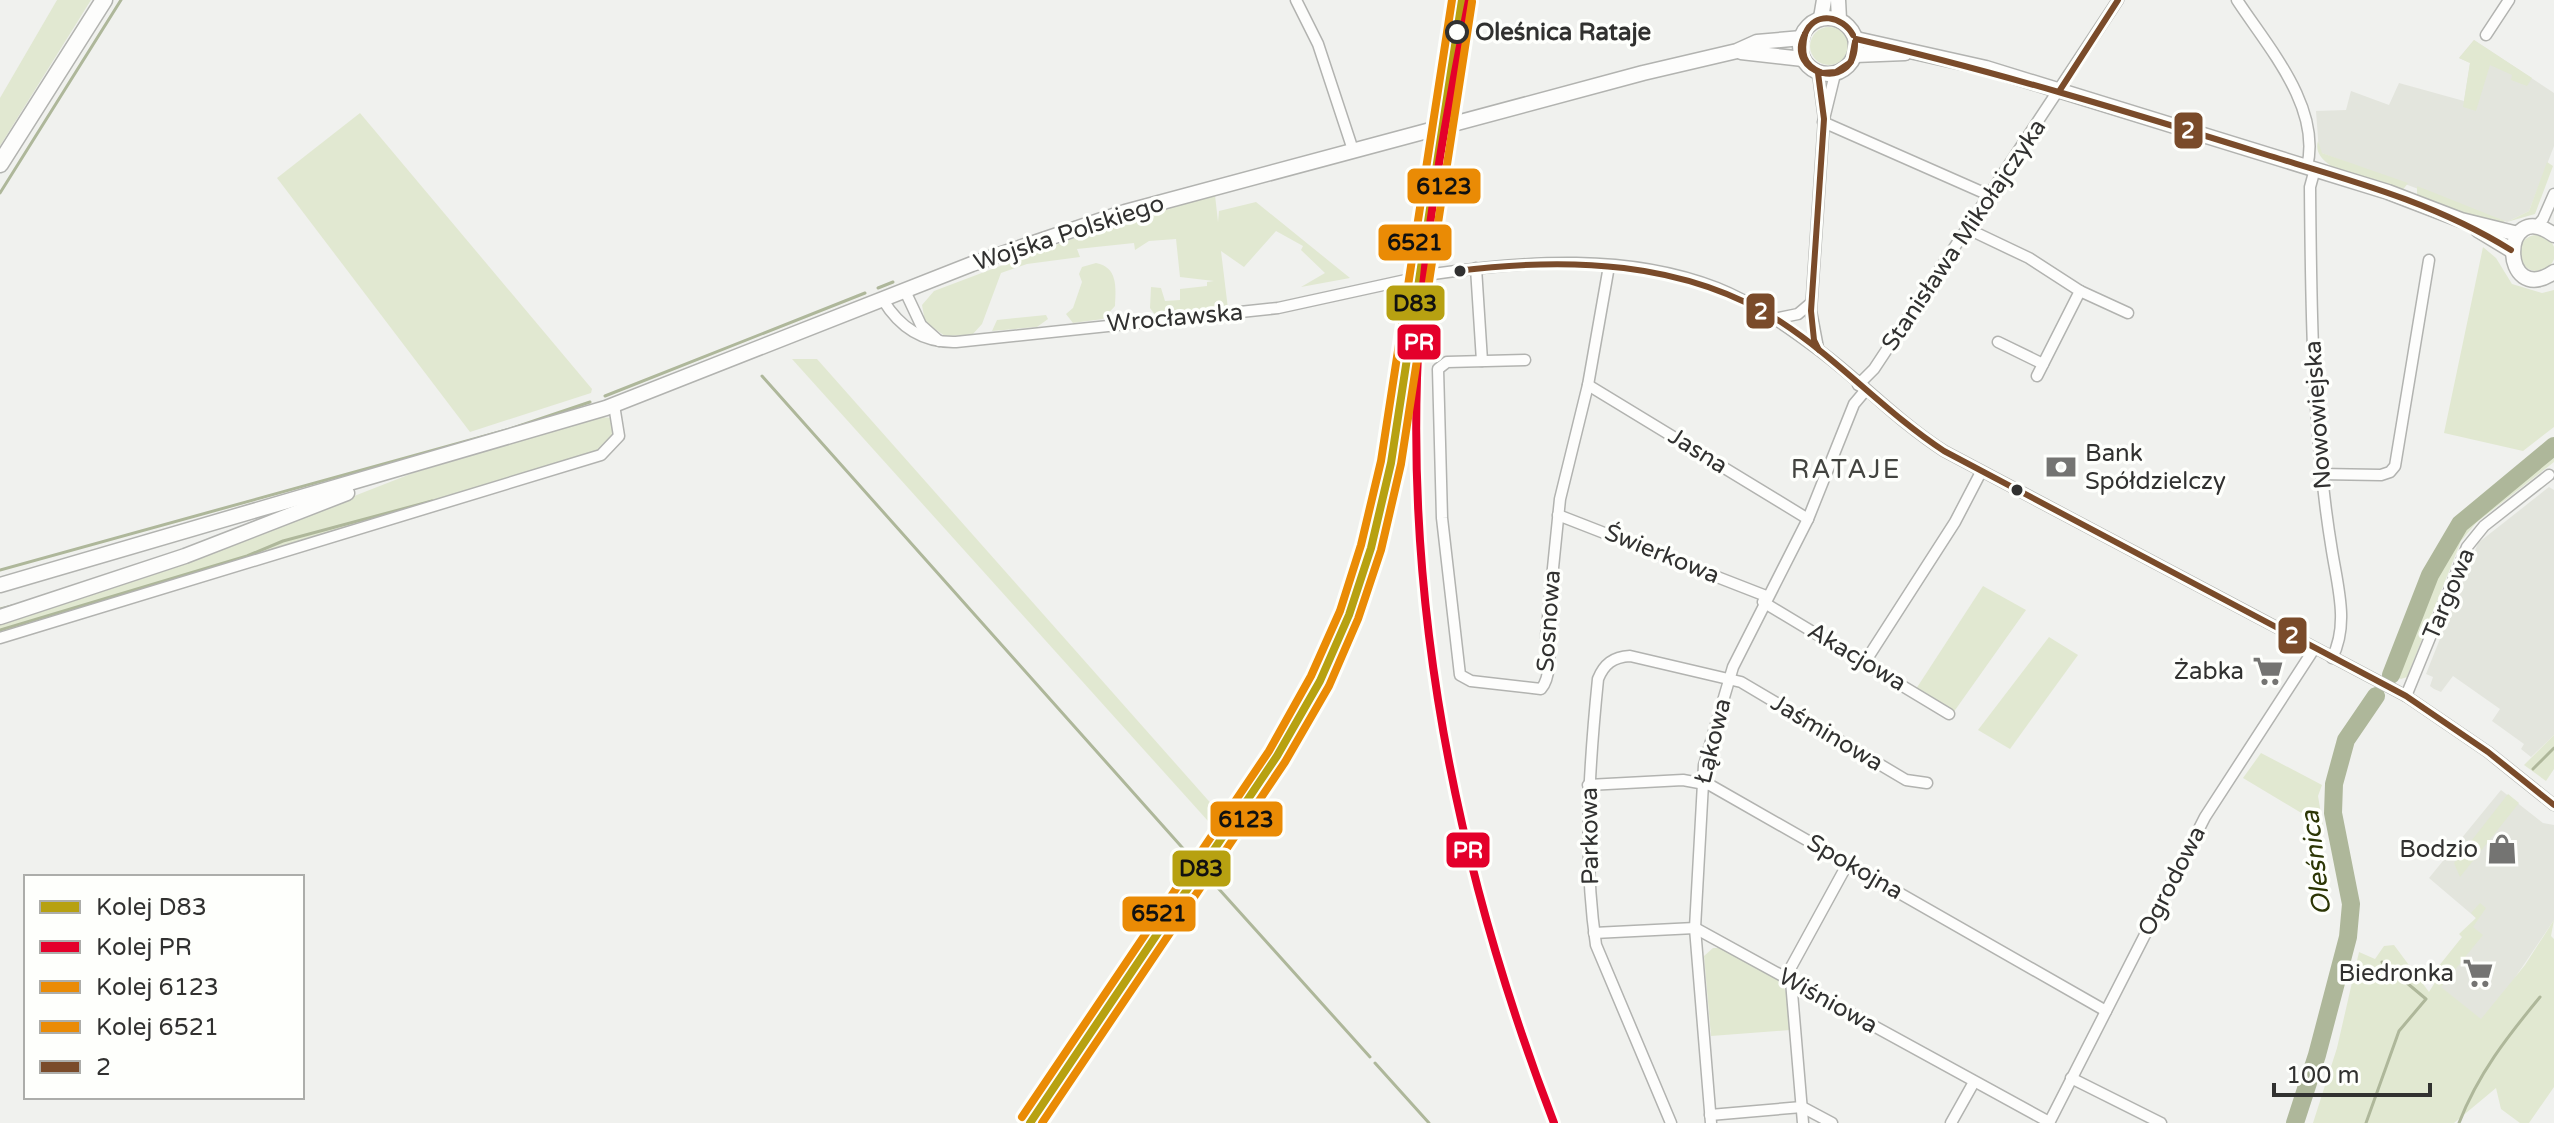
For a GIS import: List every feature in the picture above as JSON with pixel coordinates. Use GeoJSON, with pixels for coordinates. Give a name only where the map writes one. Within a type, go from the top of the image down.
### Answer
{"type":"FeatureCollection","features":[{"type":"Feature","properties":{"kind":"highway"},"geometry":{"type":"LineString","coordinates":[[0,164],[104,0]]}},
{"type":"Feature","properties":{"kind":"main road"},"geometry":{"type":"LineString","coordinates":[[1821,18],[1824,0]]}},
{"type":"Feature","properties":{"kind":"main road"},"geometry":{"type":"LineString","coordinates":[[1838,0],[1839,19],[1856,39],[1964,62],[2060,90],[2311,168],[2461,220],[2518,234],[2535,228],[2554,235]]}},
{"type":"Feature","properties":{"kind":"main road"},"geometry":{"type":"LineString","coordinates":[[1839,19],[1821,18],[1807,28],[1802,38],[1803,59],[1818,73],[1835,74],[1855,55],[1910,52]]}},
{"type":"Feature","properties":{"kind":"main road","name":"Wojska Polskiego"},"geometry":{"type":"LineString","coordinates":[[418,466],[614,405],[905,291],[1125,212],[1418,132],[1737,51],[1757,42],[1802,38]]}},
{"type":"Feature","properties":{"kind":"main road"},"geometry":{"type":"LineString","coordinates":[[1855,55],[1856,39]]}},
{"type":"Feature","properties":{"kind":"main road","name":"Wojska Polskiego"},"geometry":{"type":"LineString","coordinates":[[1737,51],[1803,59]]}},
{"type":"Feature","properties":{"kind":"main road"},"geometry":{"type":"LineString","coordinates":[[2461,220],[2511,250]]}},
{"type":"Feature","properties":{"kind":"main road"},"geometry":{"type":"LineString","coordinates":[[2518,234],[2511,250],[2514,264],[2524,275],[2540,278],[2554,272]]}},
{"type":"Feature","properties":{"kind":"main road"},"geometry":{"type":"LineString","coordinates":[[0,585],[418,466]]}},
{"type":"Feature","properties":{"kind":"main road"},"geometry":{"type":"LineString","coordinates":[[0,617],[185,556],[418,466]]}},
{"type":"Feature","properties":{"kind":"street"},"geometry":{"type":"LineString","coordinates":[[1296,0],[1318,44],[1353,150]]}},
{"type":"Feature","properties":{"kind":"street","name":"Stanisława Mikołajczyka"},"geometry":{"type":"LineString","coordinates":[[1861,388],[2118,0]]}},
{"type":"Feature","properties":{"kind":"street","name":"Nowowiejska"},"geometry":{"type":"LineString","coordinates":[[2237,0],[2300,104],[2309,139],[2312,371],[2320,474],[2343,629],[2332,658]]}},
{"type":"Feature","properties":{"kind":"street"},"geometry":{"type":"LineString","coordinates":[[2486,35],[2509,0]]}},
{"type":"Feature","properties":{"kind":"street"},"geometry":{"type":"LineString","coordinates":[[1818,73],[1824,121]]}},
{"type":"Feature","properties":{"kind":"street"},"geometry":{"type":"LineString","coordinates":[[1819,350],[1812,328],[1811,303],[1824,121],[1835,74]]}},
{"type":"Feature","properties":{"kind":"street"},"geometry":{"type":"LineString","coordinates":[[1824,121],[1991,196]]}},
{"type":"Feature","properties":{"kind":"street"},"geometry":{"type":"LineString","coordinates":[[2535,228],[2543,219],[2554,194]]}},
{"type":"Feature","properties":{"kind":"street"},"geometry":{"type":"LineString","coordinates":[[1968,229],[2029,258],[2080,291],[2128,313]]}},
{"type":"Feature","properties":{"kind":"street"},"geometry":{"type":"LineString","coordinates":[[2320,474],[2381,475],[2395,466],[2429,260]]}},
{"type":"Feature","properties":{"kind":"street"},"geometry":{"type":"LineString","coordinates":[[1433,274],[1550,261],[1609,266],[1703,283],[1774,319],[1819,350],[1915,432],[1981,472],[2406,696],[2488,752],[2554,805]]}},
{"type":"Feature","properties":{"kind":"street","name":"Sosnowa"},"geometry":{"type":"LineString","coordinates":[[1525,360],[1447,362],[1441,365],[1438,375],[1442,518],[1457,668],[1464,679],[1535,688],[1544,685],[1558,515],[1588,385],[1609,266]]}},
{"type":"Feature","properties":{"kind":"street"},"geometry":{"type":"LineString","coordinates":[[1476,268],[1482,361]]}},
{"type":"Feature","properties":{"kind":"street","name":"Wrocławska"},"geometry":{"type":"LineString","coordinates":[[941,342],[1266,309],[1406,280]]}},
{"type":"Feature","properties":{"kind":"street"},"geometry":{"type":"LineString","coordinates":[[905,291],[921,325],[941,342]]}},
{"type":"Feature","properties":{"kind":"street"},"geometry":{"type":"LineString","coordinates":[[2037,376],[2080,291]]}},
{"type":"Feature","properties":{"kind":"street"},"geometry":{"type":"LineString","coordinates":[[883,300],[904,325],[927,340],[941,342]]}},
{"type":"Feature","properties":{"kind":"street"},"geometry":{"type":"LineString","coordinates":[[1774,319],[1798,314],[1811,303]]}},
{"type":"Feature","properties":{"kind":"street"},"geometry":{"type":"LineString","coordinates":[[1998,342],[2043,364]]}},
{"type":"Feature","properties":{"kind":"street","name":"Jasna"},"geometry":{"type":"LineString","coordinates":[[1588,385],[1808,519]]}},
{"type":"Feature","properties":{"kind":"street","name":"Łąkowa"},"geometry":{"type":"LineString","coordinates":[[1710,1119],[1695,928],[1701,783],[1729,678],[1764,599],[1808,519],[1861,388]]}},
{"type":"Feature","properties":{"kind":"street"},"geometry":{"type":"LineString","coordinates":[[0,638],[601,455],[619,436],[614,405]]}},
{"type":"Feature","properties":{"kind":"street"},"geometry":{"type":"LineString","coordinates":[[1865,662],[1955,522],[1981,472]]}},
{"type":"Feature","properties":{"kind":"street","name":"Targowa"},"geometry":{"type":"LineString","coordinates":[[2406,696],[2467,547],[2484,526],[2549,475]]}},
{"type":"Feature","properties":{"kind":"street","name":"Świerkowa"},"geometry":{"type":"LineString","coordinates":[[1558,515],[1764,599]]}},
{"type":"Feature","properties":{"kind":"street","name":"Akacjowa"},"geometry":{"type":"LineString","coordinates":[[1764,599],[1949,714]]}},
{"type":"Feature","properties":{"kind":"street","name":"Ogrodowa"},"geometry":{"type":"LineString","coordinates":[[2049,1122],[2205,817],[2314,649]]}},
{"type":"Feature","properties":{"kind":"street","name":"Parkowa"},"geometry":{"type":"LineString","coordinates":[[1671,1123],[1596,945],[1594,933],[1588,785],[1598,679],[1610,661],[1630,656],[1729,678]]}},
{"type":"Feature","properties":{"kind":"street","name":"Jaśminowa"},"geometry":{"type":"LineString","coordinates":[[1729,678],[1906,780],[1927,783]]}},
{"type":"Feature","properties":{"kind":"street","name":"Spokojna"},"geometry":{"type":"LineString","coordinates":[[1588,785],[1683,780],[1717,788],[2106,1011]]}},
{"type":"Feature","properties":{"kind":"street"},"geometry":{"type":"LineString","coordinates":[[1803,1123],[1790,969],[1848,863]]}},
{"type":"Feature","properties":{"kind":"street"},"geometry":{"type":"LineString","coordinates":[[1594,933],[1695,928]]}},
{"type":"Feature","properties":{"kind":"street","name":"Wiśniowa"},"geometry":{"type":"LineString","coordinates":[[1695,928],[2049,1122]]}},
{"type":"Feature","properties":{"kind":"street"},"geometry":{"type":"LineString","coordinates":[[2071,1078],[2161,1123]]}},
{"type":"Feature","properties":{"kind":"street"},"geometry":{"type":"LineString","coordinates":[[1951,1123],[1974,1082]]}},
{"type":"Feature","properties":{"kind":"street"},"geometry":{"type":"LineString","coordinates":[[1710,1119],[1802,1107],[1832,1123]]}},
{"type":"Feature","properties":{"kind":"shaded area"},"geometry":{"type":"Polygon","coordinates":[[[2474,40],[2554,93],[2554,146],[2529,211],[2507,222],[2319,152],[2316,111],[2346,110],[2351,91],[2389,105],[2399,83],[2464,101],[2470,63],[2459,58],[2474,40]]]}},
{"type":"Feature","properties":{"kind":"shaded area"},"geometry":{"type":"Polygon","coordinates":[[[2549,487],[2554,490],[2554,735],[2531,757],[2521,749],[2524,744],[2492,721],[2500,709],[2453,676],[2441,692],[2434,689],[2430,686],[2433,677],[2426,674],[2478,543],[2549,487]]]}},
{"type":"Feature","properties":{"kind":"shaded area"},"geometry":{"type":"Polygon","coordinates":[[[2501,790],[2543,823],[2554,825],[2554,920],[2481,1028],[2429,993],[2476,918],[2429,878],[2501,790]]]}},
{"type":"Feature","properties":{"kind":"green space"},"geometry":{"type":"Polygon","coordinates":[[[57,0],[91,0],[0,146],[0,98],[57,0]]]}},
{"type":"Feature","properties":{"kind":"green space"},"geometry":{"type":"Polygon","coordinates":[[[1829,27],[1843,32],[1848,46],[1843,60],[1829,65],[1815,60],[1810,46],[1815,32],[1829,27]]]}},
{"type":"Feature","properties":{"kind":"green space"},"geometry":{"type":"Polygon","coordinates":[[[2474,40],[2532,78],[2527,86],[2511,80],[2512,75],[2490,65],[2476,111],[2463,107],[2470,63],[2459,58],[2474,40]]]}},
{"type":"Feature","properties":{"kind":"green space"},"geometry":{"type":"Polygon","coordinates":[[[360,113],[592,389],[591,393],[470,432],[277,178],[360,113]]]}},
{"type":"Feature","properties":{"kind":"green space"},"geometry":{"type":"Polygon","coordinates":[[[2318,141],[2322,153],[2408,183],[2402,191],[2335,168],[2318,151],[2318,141]]]}},
{"type":"Feature","properties":{"kind":"green space"},"geometry":{"type":"Polygon","coordinates":[[[2547,162],[2553,166],[2535,214],[2507,222],[2529,211],[2547,162]]]}},
{"type":"Feature","properties":{"kind":"green space"},"geometry":{"type":"Polygon","coordinates":[[[2417,186],[2505,221],[2498,227],[2417,197],[2417,186]]]}},
{"type":"Feature","properties":{"kind":"green space"},"geometry":{"type":"Polygon","coordinates":[[[1215,195],[1218,222],[1219,211],[1256,202],[1350,278],[1301,287],[1325,273],[1301,250],[1303,246],[1276,231],[1244,267],[1221,251],[1228,309],[1155,315],[1150,308],[1151,287],[1161,288],[1165,301],[1180,300],[1180,289],[1207,286],[1207,282],[1214,281],[1180,277],[1176,239],[1149,241],[1135,250],[1134,243],[1077,249],[1080,257],[1027,264],[1001,273],[982,324],[972,335],[945,336],[925,322],[922,305],[934,291],[1114,223],[1215,195]]]}},
{"type":"Feature","properties":{"kind":"green space"},"geometry":{"type":"Polygon","coordinates":[[[2537,235],[2550,240],[2555,253],[2550,266],[2537,271],[2524,266],[2519,253],[2524,240],[2537,235]]]}},
{"type":"Feature","properties":{"kind":"green space"},"geometry":{"type":"Polygon","coordinates":[[[2483,247],[2496,258],[2512,284],[2542,293],[2554,290],[2554,427],[2523,451],[2444,433],[2483,247]]]}},
{"type":"Feature","properties":{"kind":"green space"},"geometry":{"type":"Polygon","coordinates":[[[1096,263],[1112,274],[1115,306],[1103,319],[1073,323],[1066,314],[1073,308],[1082,282],[1079,274],[1082,267],[1096,263]]]}},
{"type":"Feature","properties":{"kind":"green space"},"geometry":{"type":"Polygon","coordinates":[[[1046,315],[1048,319],[1037,327],[992,331],[997,320],[1046,315]]]}},
{"type":"Feature","properties":{"kind":"green space"},"geometry":{"type":"Polygon","coordinates":[[[792,359],[817,359],[1215,808],[1208,821],[792,359]]]}},
{"type":"Feature","properties":{"kind":"green space"},"geometry":{"type":"Polygon","coordinates":[[[602,417],[611,418],[613,432],[600,450],[0,634],[0,623],[160,572],[413,473],[602,417]]]}},
{"type":"Feature","properties":{"kind":"green space"},"geometry":{"type":"Polygon","coordinates":[[[2554,452],[2554,462],[2476,523],[2461,541],[2407,677],[2401,679],[2394,676],[2433,580],[2462,528],[2554,452]]]}},
{"type":"Feature","properties":{"kind":"green space"},"geometry":{"type":"Polygon","coordinates":[[[1983,586],[2026,610],[1953,713],[1916,689],[1983,586]]]}},
{"type":"Feature","properties":{"kind":"green space"},"geometry":{"type":"Polygon","coordinates":[[[2049,637],[2078,655],[2010,749],[1978,730],[2049,637]]]}},
{"type":"Feature","properties":{"kind":"green space"},"geometry":{"type":"Polygon","coordinates":[[[2554,735],[2554,769],[2546,781],[2524,765],[2554,735]]]}},
{"type":"Feature","properties":{"kind":"green space"},"geometry":{"type":"Polygon","coordinates":[[[2261,753],[2322,785],[2318,796],[2323,826],[2243,778],[2261,753]]]}},
{"type":"Feature","properties":{"kind":"green space"},"geometry":{"type":"Polygon","coordinates":[[[2508,794],[2519,803],[2460,877],[2454,863],[2508,794]]]}},
{"type":"Feature","properties":{"kind":"green space"},"geometry":{"type":"Polygon","coordinates":[[[2480,903],[2486,908],[2473,927],[2483,935],[2441,987],[2481,1019],[2525,965],[2554,920],[2551,936],[2554,939],[2554,1087],[2529,1123],[2520,1123],[2501,1109],[2496,1088],[2454,1123],[2313,1123],[2337,1048],[2359,952],[2375,959],[2384,946],[2394,945],[2429,992],[2442,971],[2438,967],[2462,937],[2459,934],[2476,918],[2471,913],[2480,903]]]}},
{"type":"Feature","properties":{"kind":"green space"},"geometry":{"type":"Polygon","coordinates":[[[1713,948],[1722,948],[1781,981],[1786,992],[1790,1030],[1711,1036],[1704,956],[1713,948]]]}},
{"type":"Feature","properties":{"kind":"waterway"},"geometry":{"type":"LineString","coordinates":[[0,193],[121,0]]}},
{"type":"Feature","properties":{"kind":"waterway"},"geometry":{"type":"LineString","coordinates":[[878,288],[893,282]]}},
{"type":"Feature","properties":{"kind":"waterway"},"geometry":{"type":"LineString","coordinates":[[605,396],[865,293]]}},
{"type":"Feature","properties":{"kind":"waterway"},"geometry":{"type":"LineString","coordinates":[[762,376],[1188,854]]}},
{"type":"Feature","properties":{"kind":"waterway"},"geometry":{"type":"LineString","coordinates":[[0,570],[510,429],[590,402]]}},
{"type":"Feature","properties":{"kind":"waterway","name":"Oleśnica"},"geometry":{"type":"LineString","coordinates":[[2391,675],[2430,575],[2460,524],[2554,446]]}},
{"type":"Feature","properties":{"kind":"waterway"},"geometry":{"type":"LineString","coordinates":[[0,630],[247,556],[283,541],[432,501]]}},
{"type":"Feature","properties":{"kind":"waterway"},"geometry":{"type":"LineString","coordinates":[[0,609],[12,606]]}},
{"type":"Feature","properties":{"kind":"waterway","name":"Oleśnica"},"geometry":{"type":"LineString","coordinates":[[2295,1123],[2317,1055],[2348,937],[2351,904],[2333,813],[2334,784],[2346,740],[2376,696]]}},
{"type":"Feature","properties":{"kind":"waterway"},"geometry":{"type":"LineString","coordinates":[[2533,769],[2554,748]]}},
{"type":"Feature","properties":{"kind":"waterway"},"geometry":{"type":"LineString","coordinates":[[1209,878],[1370,1057]]}},
{"type":"Feature","properties":{"kind":"waterway"},"geometry":{"type":"LineString","coordinates":[[2366,1123],[2399,1031],[2426,999],[2382,962]]}},
{"type":"Feature","properties":{"kind":"waterway"},"geometry":{"type":"LineString","coordinates":[[2459,1123],[2494,1057],[2540,997]]}},
{"type":"Feature","properties":{"kind":"waterway"},"geometry":{"type":"LineString","coordinates":[[1375,1063],[1429,1123]]}},
{"type":"Feature","properties":{"kind":"rail line","name":"6521"},"geometry":{"type":"LineString","coordinates":[[1022,1117],[1269,751],[1311,676],[1340,611],[1361,545],[1381,461],[1452,0]]}},
{"type":"Feature","properties":{"kind":"rail line","name":"D83"},"geometry":{"type":"LineString","coordinates":[[1030,1123],[1277,756],[1320,681],[1349,615],[1371,548],[1391,463],[1462,0]]}},
{"type":"Feature","properties":{"kind":"rail line","name":"PR"},"geometry":{"type":"LineString","coordinates":[[1469,0],[1435,188],[1419,330],[1417,474],[1422,569],[1448,757],[1468,850],[1521,1033],[1554,1123]]}},
{"type":"Feature","properties":{"kind":"rail line","name":"6123"},"geometry":{"type":"LineString","coordinates":[[1042,1123],[1285,762],[1329,686],[1358,619],[1381,550],[1401,464],[1472,2]]}},
{"type":"Feature","properties":{"kind":"transit line","name":"2"},"geometry":{"type":"LineString","coordinates":[[2060,90],[2118,0]]}},
{"type":"Feature","properties":{"kind":"transit line","name":"2"},"geometry":{"type":"LineString","coordinates":[[1805,34],[1815,21],[1829,18],[1843,23],[1853,35]]}},
{"type":"Feature","properties":{"kind":"transit line","name":"2"},"geometry":{"type":"LineString","coordinates":[[1805,34],[1804,57],[1810,66],[1822,73],[1836,72],[1851,62],[1855,42]]}},
{"type":"Feature","properties":{"kind":"transit line","name":"2"},"geometry":{"type":"LineString","coordinates":[[1805,34],[1801,48],[1804,60],[1822,73],[1845,69],[1852,59],[1855,42]]}},
{"type":"Feature","properties":{"kind":"transit line","name":"2"},"geometry":{"type":"LineString","coordinates":[[1856,39],[2061,93],[2359,183],[2452,218],[2511,250]]}},
{"type":"Feature","properties":{"kind":"transit line","name":"2"},"geometry":{"type":"LineString","coordinates":[[1818,73],[1824,119],[1811,311],[1814,340],[1819,350]]}},
{"type":"Feature","properties":{"kind":"transit line","name":"2"},"geometry":{"type":"LineString","coordinates":[[1456,271],[1540,264],[1624,268],[1665,275],[1744,301],[1802,337],[1944,451],[2406,696],[2488,752],[2554,805]]}},
{"type":"Feature","properties":{"kind":"place","name":"Oleśnica Rataje"},"geometry":{"type":"Point","coordinates":[1457,32]}},
{"type":"Feature","properties":{"kind":"place","name":"Bank Spółdzielczy"},"geometry":{"type":"Point","coordinates":[2061,467]}},
{"type":"Feature","properties":{"kind":"place","name":"Żabka"},"geometry":{"type":"Point","coordinates":[2268,671]}},
{"type":"Feature","properties":{"kind":"place","name":"Bodzio"},"geometry":{"type":"Point","coordinates":[2502,849]}},
{"type":"Feature","properties":{"kind":"place","name":"Biedronka"},"geometry":{"type":"Point","coordinates":[2478,973]}},
{"type":"Feature","properties":{"kind":"district","name":"RATAJE"},"geometry":{"type":"Point","coordinates":[1846,469]}}]}
